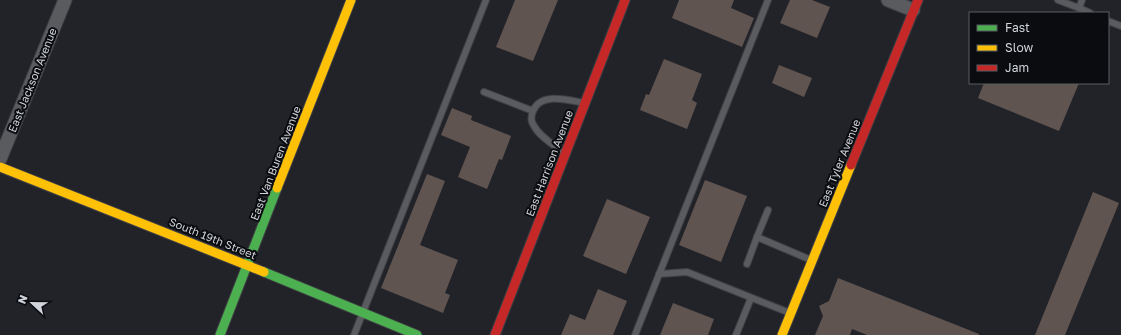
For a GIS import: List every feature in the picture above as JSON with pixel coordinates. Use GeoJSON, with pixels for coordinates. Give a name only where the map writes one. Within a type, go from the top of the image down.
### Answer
{"type":"FeatureCollection","features":[{"type":"Feature","properties":{"kind":"street","name":"East Jackson Avenue"},"geometry":{"type":"LineString","coordinates":[[0,159],[65,0]]}},
{"type":"Feature","properties":{"kind":"street","name":"East Van Buren Avenue"},"geometry":{"type":"LineString","coordinates":[[220,335],[351,0]]}},
{"type":"Feature","properties":{"kind":"street","name":"East Harrison Avenue"},"geometry":{"type":"LineString","coordinates":[[495,335],[625,0]]}},
{"type":"Feature","properties":{"kind":"street"},"geometry":{"type":"LineString","coordinates":[[888,0],[916,5]]}},
{"type":"Feature","properties":{"kind":"street","name":"East Tyler Avenue"},"geometry":{"type":"LineString","coordinates":[[782,335],[916,5]]}},
{"type":"Feature","properties":{"kind":"street","name":"South 19th Street"},"geometry":{"type":"LineString","coordinates":[[0,166],[248,265],[417,335]]}},
{"type":"Feature","properties":{"kind":"lane"},"geometry":{"type":"LineString","coordinates":[[354,335],[486,0]]}},
{"type":"Feature","properties":{"kind":"lane"},"geometry":{"type":"LineString","coordinates":[[635,335],[768,0]]}},
{"type":"Feature","properties":{"kind":"lane"},"geometry":{"type":"LineString","coordinates":[[1058,0],[1088,12]]}},
{"type":"Feature","properties":{"kind":"lane"},"geometry":{"type":"LineString","coordinates":[[1079,8],[1082,0]]}},
{"type":"Feature","properties":{"kind":"lane"},"geometry":{"type":"LineString","coordinates":[[1109,21],[1121,26]]}},
{"type":"Feature","properties":{"kind":"lane"},"geometry":{"type":"LineString","coordinates":[[484,92],[533,111]]}},
{"type":"Feature","properties":{"kind":"lane"},"geometry":{"type":"LineString","coordinates":[[565,154],[539,133],[533,125],[531,116],[535,106],[543,101],[556,98],[585,103]]}},
{"type":"Feature","properties":{"kind":"lane"},"geometry":{"type":"LineString","coordinates":[[747,264],[768,210]]}},
{"type":"Feature","properties":{"kind":"lane"},"geometry":{"type":"LineString","coordinates":[[758,237],[812,260]]}},
{"type":"Feature","properties":{"kind":"lane"},"geometry":{"type":"LineString","coordinates":[[659,274],[687,272],[791,313]]}},
{"type":"Feature","properties":{"kind":"lane"},"geometry":{"type":"LineString","coordinates":[[736,335],[751,298]]}},
{"type":"Feature","properties":{"kind":"building"},"geometry":{"type":"Polygon","coordinates":[[[515,0],[558,0],[533,61],[496,47],[515,0]]]}},
{"type":"Feature","properties":{"kind":"building"},"geometry":{"type":"Polygon","coordinates":[[[679,0],[734,0],[731,8],[754,18],[742,47],[672,18],[679,0]]]}},
{"type":"Feature","properties":{"kind":"building"},"geometry":{"type":"Polygon","coordinates":[[[790,0],[812,0],[830,7],[817,38],[780,23],[790,0]]]}},
{"type":"Feature","properties":{"kind":"building"},"geometry":{"type":"Polygon","coordinates":[[[664,59],[702,74],[692,100],[697,103],[687,129],[640,110],[646,94],[649,95],[664,59]]]}},
{"type":"Feature","properties":{"kind":"building"},"geometry":{"type":"Polygon","coordinates":[[[779,65],[812,78],[804,97],[772,83],[779,65]]]}},
{"type":"Feature","properties":{"kind":"building"},"geometry":{"type":"Polygon","coordinates":[[[984,84],[1079,84],[1059,131],[978,98],[984,84]]]}},
{"type":"Feature","properties":{"kind":"building"},"geometry":{"type":"Polygon","coordinates":[[[452,108],[472,116],[471,120],[511,136],[502,160],[499,159],[487,189],[458,177],[470,147],[441,135],[452,108]]]}},
{"type":"Feature","properties":{"kind":"building"},"geometry":{"type":"Polygon","coordinates":[[[427,174],[445,181],[420,245],[458,260],[445,293],[450,295],[443,313],[381,288],[427,174]]]}},
{"type":"Feature","properties":{"kind":"building"},"geometry":{"type":"Polygon","coordinates":[[[705,180],[747,196],[721,262],[679,245],[705,180]]]}},
{"type":"Feature","properties":{"kind":"building"},"geometry":{"type":"Polygon","coordinates":[[[1093,192],[1119,203],[1065,335],[1035,335],[1093,192]]]}},
{"type":"Feature","properties":{"kind":"building"},"geometry":{"type":"Polygon","coordinates":[[[607,199],[650,217],[626,274],[583,256],[607,199]]]}},
{"type":"Feature","properties":{"kind":"building"},"geometry":{"type":"Polygon","coordinates":[[[838,278],[979,335],[867,335],[852,329],[850,335],[815,335],[823,316],[819,306],[829,301],[838,278]]]}},
{"type":"Feature","properties":{"kind":"building"},"geometry":{"type":"Polygon","coordinates":[[[598,289],[627,301],[613,335],[561,335],[570,314],[585,320],[598,289]]]}},
{"type":"Feature","properties":{"kind":"building"},"geometry":{"type":"Polygon","coordinates":[[[673,303],[714,319],[708,335],[660,335],[673,303]]]}},
{"type":"Feature","properties":{"kind":"traffic: fast"},"geometry":{"type":"LineString","coordinates":[[220,335],[277,188]]}},
{"type":"Feature","properties":{"kind":"traffic: fast"},"geometry":{"type":"LineString","coordinates":[[264,272],[417,335]]}},
{"type":"Feature","properties":{"kind":"traffic: slow"},"geometry":{"type":"LineString","coordinates":[[277,188],[351,0]]}},
{"type":"Feature","properties":{"kind":"traffic: slow"},"geometry":{"type":"LineString","coordinates":[[782,335],[851,165]]}},
{"type":"Feature","properties":{"kind":"traffic: slow"},"geometry":{"type":"LineString","coordinates":[[0,167],[264,272]]}},
{"type":"Feature","properties":{"kind":"traffic: jam"},"geometry":{"type":"LineString","coordinates":[[495,335],[625,0]]}},
{"type":"Feature","properties":{"kind":"traffic: jam"},"geometry":{"type":"LineString","coordinates":[[851,165],[918,0]]}}]}
